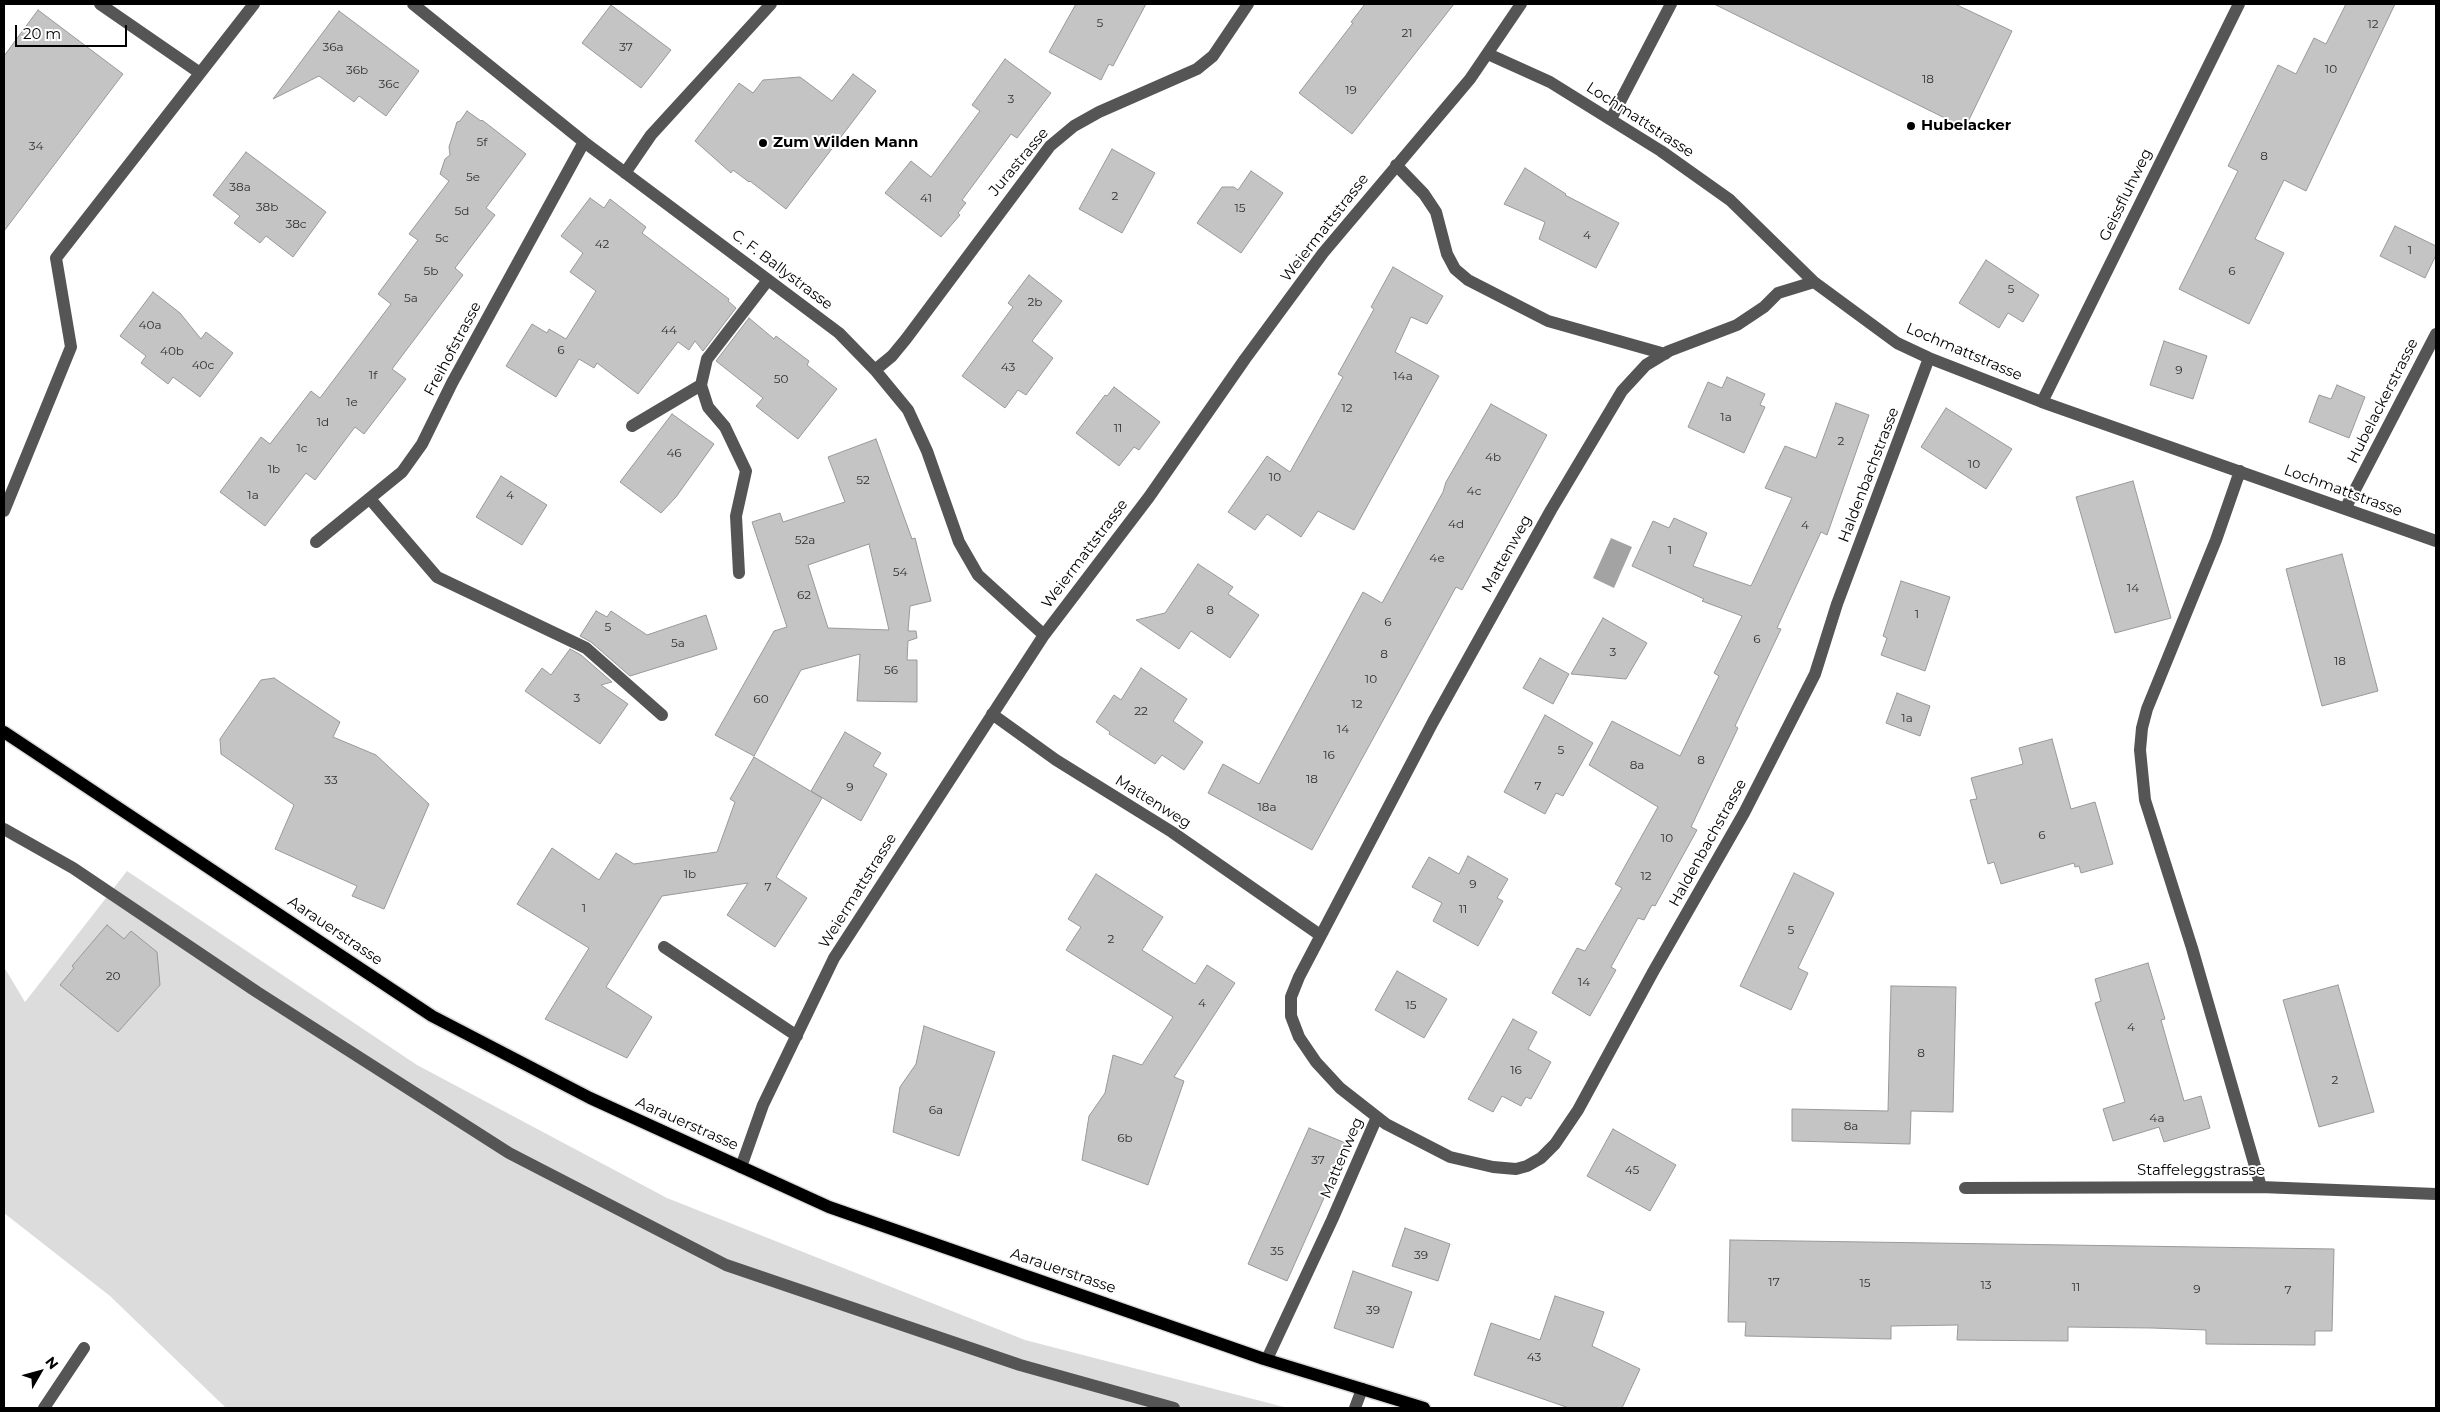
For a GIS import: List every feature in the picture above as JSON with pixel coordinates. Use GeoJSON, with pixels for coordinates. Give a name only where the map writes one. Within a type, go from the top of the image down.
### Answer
{"type":"FeatureCollection","features":[{"type":"Feature","properties":{"kind":"main road","name":"Aarauerstrasse"},"geometry":{"type":"LineString","coordinates":[[4,732],[432,1016],[590,1098],[828,1207],[1267,1359],[1424,1408]]}},
{"type":"Feature","properties":{"kind":"street"},"geometry":{"type":"LineString","coordinates":[[100,4],[200,73]]}},
{"type":"Feature","properties":{"kind":"street"},"geometry":{"type":"LineString","coordinates":[[4,510],[71,347],[56,258],[254,4]]}},
{"type":"Feature","properties":{"kind":"street","name":"C. F. Ballystrasse"},"geometry":{"type":"LineString","coordinates":[[413,4],[584,142],[839,333],[875,370],[908,410],[927,451],[959,542],[978,575],[1044,635]]}},
{"type":"Feature","properties":{"kind":"street"},"geometry":{"type":"LineString","coordinates":[[625,173],[651,135],[771,4]]}},
{"type":"Feature","properties":{"kind":"street","name":"Jurastrasse"},"geometry":{"type":"LineString","coordinates":[[875,370],[892,356],[906,339],[1050,146],[1074,126],[1099,112],[1197,70],[1218,50],[1248,4]]}},
{"type":"Feature","properties":{"kind":"street","name":"Weiermattstrasse"},"geometry":{"type":"LineString","coordinates":[[741,1166],[763,1105],[834,958],[1044,635],[1149,498],[1245,359],[1323,253],[1470,79],[1522,4]]}},
{"type":"Feature","properties":{"kind":"street"},"geometry":{"type":"LineString","coordinates":[[1611,119],[1671,4]]}},
{"type":"Feature","properties":{"kind":"street","name":"Geissfluhweg"},"geometry":{"type":"LineString","coordinates":[[2042,402],[2239,4]]}},
{"type":"Feature","properties":{"kind":"street","name":"Lochmattstrasse"},"geometry":{"type":"LineString","coordinates":[[1488,54],[1550,82],[1661,151],[1730,200],[1814,282],[1897,343],[2042,402],[2436,542]]}},
{"type":"Feature","properties":{"kind":"street","name":"Freihofstrasse"},"geometry":{"type":"LineString","coordinates":[[316,542],[402,472],[422,444],[452,384],[584,142]]}},
{"type":"Feature","properties":{"kind":"street"},"geometry":{"type":"LineString","coordinates":[[1396,165],[1424,194],[1436,212],[1447,254],[1455,269],[1468,280],[1548,321],[1665,354]]}},
{"type":"Feature","properties":{"kind":"street"},"geometry":{"type":"LineString","coordinates":[[739,573],[736,516],[746,471],[726,428],[708,407],[701,385],[707,359],[768,280]]}},
{"type":"Feature","properties":{"kind":"street","name":"Mattenweg"},"geometry":{"type":"LineString","coordinates":[[1267,1359],[1332,1220],[1377,1117],[1340,1088],[1316,1062],[1299,1037],[1290,1016],[1292,997],[1298,977],[1433,722],[1550,510],[1622,391],[1646,366],[1665,354],[1737,325],[1764,307],[1778,293],[1814,282]]}},
{"type":"Feature","properties":{"kind":"street","name":"Hubelackerstrasse"},"geometry":{"type":"LineString","coordinates":[[2345,509],[2436,334]]}},
{"type":"Feature","properties":{"kind":"street","name":"Haldenbachstrasse"},"geometry":{"type":"LineString","coordinates":[[1377,1117],[1386,1124],[1450,1157],[1493,1167],[1516,1169],[1527,1166],[1541,1158],[1555,1144],[1578,1110],[1653,972],[1744,813],[1815,674],[1837,604],[1930,358]]}},
{"type":"Feature","properties":{"kind":"street"},"geometry":{"type":"LineString","coordinates":[[632,426],[701,385]]}},
{"type":"Feature","properties":{"kind":"street"},"geometry":{"type":"LineString","coordinates":[[2240,472],[2216,540],[2147,709],[2142,728],[2140,750],[2146,800],[2192,948],[2261,1187]]}},
{"type":"Feature","properties":{"kind":"street"},"geometry":{"type":"LineString","coordinates":[[370,499],[437,577],[586,648],[662,716]]}},
{"type":"Feature","properties":{"kind":"street","name":"Mattenweg"},"geometry":{"type":"LineString","coordinates":[[992,714],[1056,760],[1172,832],[1320,935]]}},
{"type":"Feature","properties":{"kind":"street"},"geometry":{"type":"LineString","coordinates":[[4,829],[73,868],[257,992],[509,1153],[726,1266],[1020,1365],[1174,1408]]}},
{"type":"Feature","properties":{"kind":"street"},"geometry":{"type":"LineString","coordinates":[[664,946],[797,1036]]}},
{"type":"Feature","properties":{"kind":"street","name":"Staffeleggstrasse"},"geometry":{"type":"LineString","coordinates":[[1965,1188],[2261,1187],[2436,1194]]}},
{"type":"Feature","properties":{"kind":"street"},"geometry":{"type":"LineString","coordinates":[[44,1408],[84,1348]]}},
{"type":"Feature","properties":{"kind":"street"},"geometry":{"type":"LineString","coordinates":[[1355,1408],[1362,1389]]}},
{"type":"Feature","properties":{"kind":"shaded area"},"geometry":{"type":"Polygon","coordinates":[[[1611,538],[1632,547],[1614,588],[1593,578],[1611,538]]]}},
{"type":"Feature","properties":{"kind":"shaded area"},"geometry":{"type":"Polygon","coordinates":[[[127,871],[417,1065],[667,1198],[1025,1340],[1288,1408],[226,1408],[110,1296],[4,1213],[4,967],[25,1002],[127,871]]]}},
{"type":"Feature","properties":{"kind":"building"},"geometry":{"type":"Polygon","coordinates":[[[1076,4],[1146,4],[1113,66],[1109,64],[1101,80],[1049,52],[1076,4]]]}},
{"type":"Feature","properties":{"kind":"building"},"geometry":{"type":"Polygon","coordinates":[[[1365,4],[1454,4],[1352,134],[1299,93],[1353,23],[1351,22],[1365,4]]]}},
{"type":"Feature","properties":{"kind":"building"},"geometry":{"type":"Polygon","coordinates":[[[1714,4],[1955,4],[2012,31],[1965,128],[1714,4]]]}},
{"type":"Feature","properties":{"kind":"building"},"geometry":{"type":"Polygon","coordinates":[[[2346,4],[2395,4],[2306,191],[2284,180],[2255,239],[2284,253],[2249,324],[2179,289],[2238,171],[2228,166],[2278,65],[2296,74],[2314,38],[2326,44],[2346,4]]]}},
{"type":"Feature","properties":{"kind":"building"},"geometry":{"type":"Polygon","coordinates":[[[611,5],[671,50],[641,88],[582,43],[611,5]]]}},
{"type":"Feature","properties":{"kind":"building"},"geometry":{"type":"Polygon","coordinates":[[[38,10],[123,74],[4,231],[4,56],[38,10]]]}},
{"type":"Feature","properties":{"kind":"building"},"geometry":{"type":"Polygon","coordinates":[[[339,11],[419,71],[386,116],[359,96],[354,102],[319,76],[273,99],[339,11]]]}},
{"type":"Feature","properties":{"kind":"building"},"geometry":{"type":"Polygon","coordinates":[[[1005,59],[1051,93],[1017,138],[1011,134],[962,200],[966,203],[958,213],[960,215],[941,237],[885,193],[911,161],[931,177],[980,111],[972,105],[1005,59]]]}},
{"type":"Feature","properties":{"kind":"building"},"geometry":{"type":"Polygon","coordinates":[[[853,74],[876,91],[786,209],[750,181],[733,170],[731,173],[695,141],[739,83],[753,93],[763,80],[800,77],[832,101],[853,74]]]}},
{"type":"Feature","properties":{"kind":"building"},"geometry":{"type":"Polygon","coordinates":[[[467,111],[482,120],[526,154],[486,208],[495,215],[455,268],[463,275],[392,369],[406,379],[364,434],[355,427],[315,480],[306,473],[265,526],[220,492],[261,437],[270,444],[311,391],[320,398],[391,304],[378,294],[418,240],[409,234],[449,181],[440,174],[445,159],[450,155],[449,147],[457,122],[460,121],[467,111]]]}},
{"type":"Feature","properties":{"kind":"building"},"geometry":{"type":"Polygon","coordinates":[[[1112,149],[1155,173],[1122,233],[1079,209],[1112,149]]]}},
{"type":"Feature","properties":{"kind":"building"},"geometry":{"type":"Polygon","coordinates":[[[246,152],[326,212],[293,257],[266,236],[260,243],[234,223],[240,216],[213,195],[246,152]]]}},
{"type":"Feature","properties":{"kind":"building"},"geometry":{"type":"Polygon","coordinates":[[[1525,168],[1565,195],[1619,223],[1596,268],[1539,239],[1545,222],[1504,204],[1525,168]]]}},
{"type":"Feature","properties":{"kind":"building"},"geometry":{"type":"Polygon","coordinates":[[[1251,171],[1283,193],[1241,253],[1197,223],[1222,187],[1234,187],[1238,190],[1251,171]]]}},
{"type":"Feature","properties":{"kind":"building"},"geometry":{"type":"Polygon","coordinates":[[[590,198],[604,208],[610,199],[646,227],[642,233],[729,299],[728,301],[736,308],[703,351],[695,341],[689,350],[678,342],[638,394],[597,363],[594,368],[579,359],[556,397],[506,366],[532,324],[547,333],[549,329],[566,339],[596,291],[570,272],[583,253],[561,236],[590,198]]]}},
{"type":"Feature","properties":{"kind":"building"},"geometry":{"type":"Polygon","coordinates":[[[2395,226],[2436,246],[2436,255],[2425,278],[2380,256],[2395,226]]]}},
{"type":"Feature","properties":{"kind":"building"},"geometry":{"type":"Polygon","coordinates":[[[1986,260],[2039,295],[2023,322],[2008,313],[1999,328],[1959,303],[1986,260]]]}},
{"type":"Feature","properties":{"kind":"building"},"geometry":{"type":"Polygon","coordinates":[[[1393,267],[1443,296],[1427,324],[1411,317],[1395,352],[1439,376],[1354,530],[1318,511],[1301,537],[1267,514],[1255,530],[1228,512],[1267,456],[1290,472],[1343,377],[1338,374],[1374,309],[1371,307],[1393,267]]]}},
{"type":"Feature","properties":{"kind":"building"},"geometry":{"type":"Polygon","coordinates":[[[1029,275],[1062,301],[1032,341],[1053,358],[1026,395],[1018,390],[1005,408],[962,376],[1013,307],[1008,303],[1029,275]]]}},
{"type":"Feature","properties":{"kind":"building"},"geometry":{"type":"Polygon","coordinates":[[[153,292],[180,313],[201,339],[206,332],[233,353],[200,397],[173,377],[168,384],[141,363],[146,356],[120,336],[153,292]]]}},
{"type":"Feature","properties":{"kind":"building"},"geometry":{"type":"Polygon","coordinates":[[[749,318],[774,339],[776,336],[809,361],[807,365],[837,389],[798,439],[756,406],[763,398],[716,361],[749,318]]]}},
{"type":"Feature","properties":{"kind":"building"},"geometry":{"type":"Polygon","coordinates":[[[2164,341],[2207,356],[2193,399],[2150,385],[2164,341]]]}},
{"type":"Feature","properties":{"kind":"building"},"geometry":{"type":"Polygon","coordinates":[[[1727,377],[1765,394],[1760,405],[1765,407],[1744,453],[1688,427],[1708,382],[1722,388],[1727,377]]]}},
{"type":"Feature","properties":{"kind":"building"},"geometry":{"type":"Polygon","coordinates":[[[2337,385],[2365,397],[2349,438],[2309,422],[2319,395],[2331,399],[2337,385]]]}},
{"type":"Feature","properties":{"kind":"building"},"geometry":{"type":"Polygon","coordinates":[[[1114,387],[1160,422],[1139,450],[1134,447],[1119,466],[1076,433],[1105,395],[1107,396],[1114,387]]]}},
{"type":"Feature","properties":{"kind":"building"},"geometry":{"type":"Polygon","coordinates":[[[1836,403],[1869,415],[1827,535],[1821,532],[1777,628],[1781,629],[1735,726],[1738,728],[1691,827],[1697,830],[1655,906],[1652,905],[1644,920],[1638,918],[1611,967],[1616,970],[1590,1016],[1552,993],[1577,948],[1585,951],[1622,888],[1615,884],[1658,807],[1589,765],[1612,721],[1680,756],[1719,676],[1714,673],[1742,616],[1702,601],[1704,599],[1632,566],[1653,521],[1669,528],[1674,518],[1707,533],[1693,566],[1751,586],[1792,498],[1765,488],[1785,446],[1816,458],[1836,403]]]}},
{"type":"Feature","properties":{"kind":"building"},"geometry":{"type":"Polygon","coordinates":[[[1491,404],[1547,435],[1462,590],[1456,587],[1312,850],[1208,793],[1223,764],[1259,784],[1363,592],[1382,603],[1443,492],[1446,482],[1491,404]]]}},
{"type":"Feature","properties":{"kind":"building"},"geometry":{"type":"Polygon","coordinates":[[[1946,408],[2012,449],[1986,489],[1921,447],[1946,408]]]}},
{"type":"Feature","properties":{"kind":"building"},"geometry":{"type":"Polygon","coordinates":[[[672,414],[714,444],[676,497],[661,513],[620,482],[672,414]]]}},
{"type":"Feature","properties":{"kind":"building"},"geometry":{"type":"Polygon","coordinates":[[[876,439],[912,539],[915,538],[931,601],[910,606],[908,631],[916,631],[917,638],[908,641],[907,660],[917,660],[917,702],[857,701],[860,654],[801,670],[754,756],[715,735],[774,631],[787,627],[752,522],[780,513],[783,522],[845,502],[828,457],[876,439]],[[869,544],[808,565],[828,628],[889,630],[869,544]]]}},
{"type":"Feature","properties":{"kind":"building"},"geometry":{"type":"Polygon","coordinates":[[[501,476],[547,505],[522,545],[476,517],[501,476]]]}},
{"type":"Feature","properties":{"kind":"building"},"geometry":{"type":"Polygon","coordinates":[[[2133,481],[2171,618],[2115,633],[2076,497],[2133,481]]]}},
{"type":"Feature","properties":{"kind":"building"},"geometry":{"type":"Polygon","coordinates":[[[2342,554],[2378,691],[2322,706],[2286,569],[2342,554]]]}},
{"type":"Feature","properties":{"kind":"building"},"geometry":{"type":"Polygon","coordinates":[[[1198,564],[1233,587],[1228,594],[1259,615],[1230,658],[1191,631],[1179,649],[1136,620],[1165,613],[1198,564]]]}},
{"type":"Feature","properties":{"kind":"building"},"geometry":{"type":"Polygon","coordinates":[[[1901,581],[1950,597],[1925,671],[1881,655],[1887,638],[1883,636],[1901,581]]]}},
{"type":"Feature","properties":{"kind":"building"},"geometry":{"type":"Polygon","coordinates":[[[596,611],[607,617],[611,611],[647,635],[706,615],[717,649],[630,676],[591,642],[580,636],[596,611]]]}},
{"type":"Feature","properties":{"kind":"building"},"geometry":{"type":"Polygon","coordinates":[[[1603,618],[1647,643],[1626,679],[1571,674],[1603,618]]]}},
{"type":"Feature","properties":{"kind":"building"},"geometry":{"type":"Polygon","coordinates":[[[570,649],[581,655],[612,682],[601,685],[628,704],[600,744],[525,691],[542,668],[551,675],[570,649]]]}},
{"type":"Feature","properties":{"kind":"building"},"geometry":{"type":"Polygon","coordinates":[[[1540,658],[1569,674],[1553,704],[1523,688],[1540,658]]]}},
{"type":"Feature","properties":{"kind":"building"},"geometry":{"type":"Polygon","coordinates":[[[1141,668],[1187,699],[1173,721],[1203,742],[1184,770],[1162,755],[1155,764],[1109,734],[1110,732],[1096,722],[1114,695],[1121,700],[1141,668]]]}},
{"type":"Feature","properties":{"kind":"building"},"geometry":{"type":"Polygon","coordinates":[[[274,678],[340,722],[333,737],[376,755],[429,804],[384,909],[352,896],[357,886],[275,849],[294,805],[221,754],[220,739],[261,680],[274,678]]]}},
{"type":"Feature","properties":{"kind":"building"},"geometry":{"type":"Polygon","coordinates":[[[1897,693],[1930,706],[1920,736],[1886,723],[1897,693]]]}},
{"type":"Feature","properties":{"kind":"building"},"geometry":{"type":"Polygon","coordinates":[[[1545,715],[1593,743],[1563,796],[1556,793],[1545,814],[1504,792],[1545,715]]]}},
{"type":"Feature","properties":{"kind":"building"},"geometry":{"type":"Polygon","coordinates":[[[845,732],[881,753],[873,766],[887,774],[861,821],[811,791],[845,732]]]}},
{"type":"Feature","properties":{"kind":"building"},"geometry":{"type":"Polygon","coordinates":[[[2052,739],[2071,809],[2095,802],[2113,864],[2081,873],[2079,866],[2075,867],[2074,863],[2001,884],[1994,862],[1988,864],[1970,800],[1977,799],[1971,778],[2023,764],[2019,748],[2052,739]]]}},
{"type":"Feature","properties":{"kind":"building"},"geometry":{"type":"Polygon","coordinates":[[[754,757],[822,798],[776,877],[807,898],[775,947],[727,915],[748,883],[662,896],[606,987],[652,1017],[627,1058],[545,1019],[589,948],[517,904],[552,848],[599,880],[616,853],[634,864],[717,852],[735,802],[730,799],[754,757]]]}},
{"type":"Feature","properties":{"kind":"building"},"geometry":{"type":"Polygon","coordinates":[[[1468,856],[1508,879],[1497,898],[1503,901],[1478,946],[1433,921],[1442,903],[1412,887],[1429,857],[1459,874],[1468,856]]]}},
{"type":"Feature","properties":{"kind":"building"},"geometry":{"type":"Polygon","coordinates":[[[1794,873],[1834,893],[1798,968],[1808,973],[1791,1010],[1740,986],[1794,873]]]}},
{"type":"Feature","properties":{"kind":"building"},"geometry":{"type":"Polygon","coordinates":[[[1096,874],[1163,917],[1142,950],[1195,984],[1207,965],[1235,983],[1174,1077],[1184,1081],[1148,1185],[1082,1160],[1089,1116],[1105,1093],[1113,1055],[1142,1065],[1173,1017],[1066,950],[1081,927],[1068,919],[1096,874]]]}},
{"type":"Feature","properties":{"kind":"building"},"geometry":{"type":"Polygon","coordinates":[[[107,925],[124,939],[131,931],[157,952],[160,985],[118,1032],[60,985],[74,968],[72,966],[107,925]]]}},
{"type":"Feature","properties":{"kind":"building"},"geometry":{"type":"Polygon","coordinates":[[[2148,963],[2165,1019],[2161,1020],[2184,1101],[2201,1096],[2210,1128],[2164,1142],[2159,1127],[2113,1141],[2103,1109],[2125,1102],[2095,1003],[2101,1001],[2095,979],[2148,963]]]}},
{"type":"Feature","properties":{"kind":"building"},"geometry":{"type":"Polygon","coordinates":[[[1397,971],[1447,999],[1424,1038],[1375,1010],[1397,971]]]}},
{"type":"Feature","properties":{"kind":"building"},"geometry":{"type":"Polygon","coordinates":[[[2338,985],[2374,1112],[2319,1127],[2283,1000],[2338,985]]]}},
{"type":"Feature","properties":{"kind":"building"},"geometry":{"type":"Polygon","coordinates":[[[1891,986],[1956,987],[1953,1112],[1911,1111],[1910,1144],[1792,1141],[1792,1109],[1888,1111],[1891,986]]]}},
{"type":"Feature","properties":{"kind":"building"},"geometry":{"type":"Polygon","coordinates":[[[1513,1019],[1537,1032],[1528,1049],[1551,1062],[1531,1099],[1526,1097],[1521,1106],[1502,1096],[1493,1112],[1468,1099],[1513,1019]]]}},
{"type":"Feature","properties":{"kind":"building"},"geometry":{"type":"Polygon","coordinates":[[[924,1026],[995,1052],[959,1156],[893,1132],[900,1087],[916,1064],[924,1026]]]}},
{"type":"Feature","properties":{"kind":"building"},"geometry":{"type":"Polygon","coordinates":[[[1309,1128],[1348,1144],[1287,1281],[1248,1264],[1309,1128]]]}},
{"type":"Feature","properties":{"kind":"building"},"geometry":{"type":"Polygon","coordinates":[[[1613,1129],[1676,1165],[1650,1211],[1587,1176],[1613,1129]]]}},
{"type":"Feature","properties":{"kind":"building"},"geometry":{"type":"Polygon","coordinates":[[[1405,1228],[1450,1244],[1438,1281],[1392,1266],[1405,1228]]]}},
{"type":"Feature","properties":{"kind":"building"},"geometry":{"type":"Polygon","coordinates":[[[1730,1240],[2334,1249],[2332,1331],[2315,1331],[2315,1345],[2206,1344],[2206,1330],[2152,1328],[2068,1327],[2068,1341],[1957,1340],[1958,1325],[1891,1326],[1891,1339],[1745,1336],[1746,1322],[1728,1322],[1730,1240]]]}},
{"type":"Feature","properties":{"kind":"building"},"geometry":{"type":"Polygon","coordinates":[[[1353,1271],[1412,1292],[1393,1348],[1334,1328],[1353,1271]]]}},
{"type":"Feature","properties":{"kind":"building"},"geometry":{"type":"Polygon","coordinates":[[[1555,1296],[1604,1312],[1592,1346],[1640,1369],[1622,1408],[1569,1408],[1474,1375],[1491,1323],[1540,1340],[1555,1296]]]}},
{"type":"Feature","properties":{"kind":"place","name":"Hubelacker"},"geometry":{"type":"Point","coordinates":[1911,126]}},
{"type":"Feature","properties":{"kind":"place","name":"Zum Wilden Mann"},"geometry":{"type":"Point","coordinates":[763,143]}}]}
